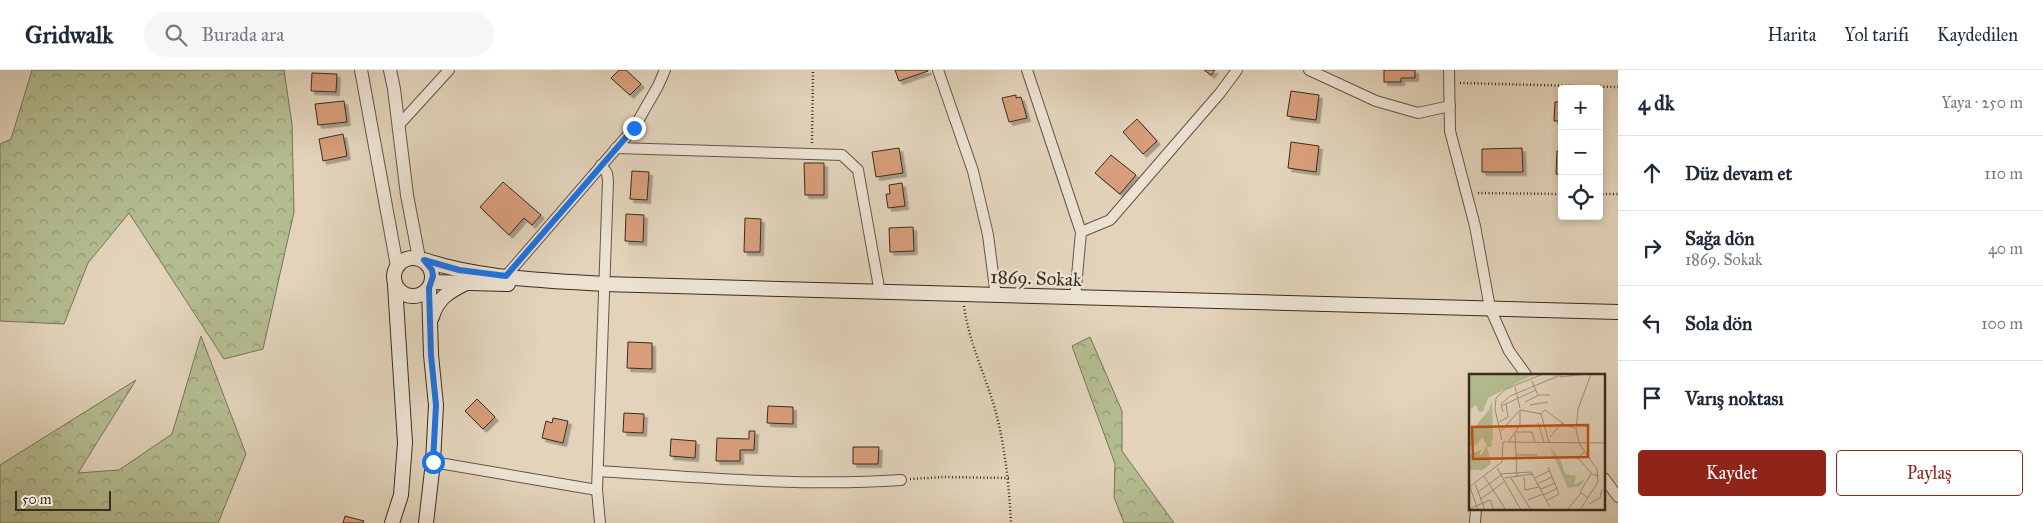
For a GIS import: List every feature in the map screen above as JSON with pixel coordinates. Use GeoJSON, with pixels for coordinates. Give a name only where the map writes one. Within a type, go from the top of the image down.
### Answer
{"type":"FeatureCollection","features":[{"type":"Feature","properties":{"kind":"main road"},"geometry":{"type":"LineString","coordinates":[[392,523],[401,495],[405,443],[394,272],[397,266],[406,258],[421,259],[432,270],[430,323],[436,405],[433,462],[426,523]]}},
{"type":"Feature","properties":{"kind":"main road","name":"1869. Sokak"},"geometry":{"type":"LineString","coordinates":[[421,259],[459,270],[603,284],[1618,312]]}},
{"type":"Feature","properties":{"kind":"main road","name":"1869. Sokak"},"geometry":{"type":"LineString","coordinates":[[430,285],[581,282]]}},
{"type":"Feature","properties":{"kind":"main road"},"geometry":{"type":"LineString","coordinates":[[430,323],[434,309],[441,299],[448,292],[465,283]]}},
{"type":"Feature","properties":{"kind":"main road"},"geometry":{"type":"LineString","coordinates":[[395,285],[399,291],[411,296],[424,293],[430,285]]}},
{"type":"Feature","properties":{"kind":"street"},"geometry":{"type":"LineString","coordinates":[[361,70],[397,266]]}},
{"type":"Feature","properties":{"kind":"street"},"geometry":{"type":"LineString","coordinates":[[390,70],[406,195],[421,259]]}},
{"type":"Feature","properties":{"kind":"street"},"geometry":{"type":"LineString","coordinates":[[398,126],[449,70]]}},
{"type":"Feature","properties":{"kind":"street"},"geometry":{"type":"LineString","coordinates":[[506,276],[634,128],[665,70]]}},
{"type":"Feature","properties":{"kind":"street"},"geometry":{"type":"LineString","coordinates":[[938,70],[973,171],[988,235],[996,296]]}},
{"type":"Feature","properties":{"kind":"street"},"geometry":{"type":"LineString","coordinates":[[1027,70],[1081,232],[1075,298]]}},
{"type":"Feature","properties":{"kind":"street"},"geometry":{"type":"LineString","coordinates":[[1081,232],[1110,220],[1220,93],[1237,70]]}},
{"type":"Feature","properties":{"kind":"street"},"geometry":{"type":"LineString","coordinates":[[1309,70],[1376,101],[1418,113],[1450,106]]}},
{"type":"Feature","properties":{"kind":"street"},"geometry":{"type":"LineString","coordinates":[[1449,70],[1450,131],[1475,226],[1490,308],[1509,351],[1526,374]]}},
{"type":"Feature","properties":{"kind":"street"},"geometry":{"type":"LineString","coordinates":[[616,148],[842,155],[858,170],[880,293]]}},
{"type":"Feature","properties":{"kind":"street"},"geometry":{"type":"LineString","coordinates":[[600,523],[597,490],[608,181],[607,173],[601,165]]}},
{"type":"Feature","properties":{"kind":"street"},"geometry":{"type":"LineString","coordinates":[[433,462],[597,490]]}},
{"type":"Feature","properties":{"kind":"street"},"geometry":{"type":"LineString","coordinates":[[598,471],[771,481],[857,483],[901,480]]}},
{"type":"Feature","properties":{"kind":"street"},"geometry":{"type":"LineString","coordinates":[[1606,481],[1618,497]]}},
{"type":"Feature","properties":{"kind":"street"},"geometry":{"type":"LineString","coordinates":[[1475,523],[1476,510]]}},
{"type":"Feature","properties":{"kind":"path"},"geometry":{"type":"LineString","coordinates":[[812,154],[813,70]]}},
{"type":"Feature","properties":{"kind":"path"},"geometry":{"type":"LineString","coordinates":[[1449,83],[1618,87]]}},
{"type":"Feature","properties":{"kind":"path"},"geometry":{"type":"LineString","coordinates":[[1466,193],[1558,194]]}},
{"type":"Feature","properties":{"kind":"path"},"geometry":{"type":"LineString","coordinates":[[1603,194],[1618,194]]}},
{"type":"Feature","properties":{"kind":"path"},"geometry":{"type":"LineString","coordinates":[[963,295],[971,338],[995,410],[1009,478],[1011,523]]}},
{"type":"Feature","properties":{"kind":"path"},"geometry":{"type":"LineString","coordinates":[[901,480],[943,477],[1009,478]]}},
{"type":"Feature","properties":{"kind":"green space"},"geometry":{"type":"Polygon","coordinates":[[[32,70],[284,70],[292,124],[294,212],[263,349],[224,359],[129,213],[88,263],[64,324],[0,321],[0,144],[11,139],[32,70]]]}},
{"type":"Feature","properties":{"kind":"green space"},"geometry":{"type":"Polygon","coordinates":[[[201,336],[246,454],[218,523],[0,523],[0,465],[136,380],[78,473],[119,470],[172,434],[201,336]]]}},
{"type":"Feature","properties":{"kind":"green space"},"geometry":{"type":"Polygon","coordinates":[[[1090,337],[1122,411],[1122,451],[1174,523],[1124,523],[1114,497],[1115,464],[1072,346],[1090,337]]]}},
{"type":"Feature","properties":{"kind":"building"},"geometry":{"type":"Polygon","coordinates":[[[619,70],[626,70],[641,84],[630,95],[611,78],[619,70]]]}},
{"type":"Feature","properties":{"kind":"building"},"geometry":{"type":"Polygon","coordinates":[[[895,70],[928,70],[928,71],[899,81],[895,70]]]}},
{"type":"Feature","properties":{"kind":"building"},"geometry":{"type":"Polygon","coordinates":[[[1204,70],[1215,70],[1211,75],[1204,70]]]}},
{"type":"Feature","properties":{"kind":"building"},"geometry":{"type":"Polygon","coordinates":[[[1384,70],[1415,70],[1415,78],[1401,78],[1401,82],[1384,82],[1384,70]]]}},
{"type":"Feature","properties":{"kind":"building"},"geometry":{"type":"Polygon","coordinates":[[[312,73],[337,74],[336,92],[311,91],[312,73]]]}},
{"type":"Feature","properties":{"kind":"building"},"geometry":{"type":"Polygon","coordinates":[[[1291,91],[1319,95],[1316,120],[1287,116],[1291,91]]]}},
{"type":"Feature","properties":{"kind":"building"},"geometry":{"type":"Polygon","coordinates":[[[1016,95],[1016,98],[1021,97],[1027,118],[1009,122],[1002,98],[1016,95]]]}},
{"type":"Feature","properties":{"kind":"building"},"geometry":{"type":"Polygon","coordinates":[[[344,101],[347,122],[318,125],[315,104],[344,101]]]}},
{"type":"Feature","properties":{"kind":"building"},"geometry":{"type":"Polygon","coordinates":[[[1555,102],[1558,102],[1558,121],[1554,121],[1555,102]]]}},
{"type":"Feature","properties":{"kind":"building"},"geometry":{"type":"Polygon","coordinates":[[[1137,119],[1157,141],[1143,154],[1123,132],[1137,119]]]}},
{"type":"Feature","properties":{"kind":"building"},"geometry":{"type":"Polygon","coordinates":[[[343,134],[347,156],[323,161],[319,139],[343,134]]]}},
{"type":"Feature","properties":{"kind":"building"},"geometry":{"type":"Polygon","coordinates":[[[1291,142],[1319,146],[1316,172],[1288,168],[1291,142]]]}},
{"type":"Feature","properties":{"kind":"building"},"geometry":{"type":"Polygon","coordinates":[[[899,148],[903,173],[876,177],[872,152],[899,148]]]}},
{"type":"Feature","properties":{"kind":"building"},"geometry":{"type":"Polygon","coordinates":[[[1522,148],[1523,172],[1482,172],[1482,149],[1522,148]]]}},
{"type":"Feature","properties":{"kind":"building"},"geometry":{"type":"Polygon","coordinates":[[[1557,151],[1558,151],[1558,174],[1556,174],[1557,151]]]}},
{"type":"Feature","properties":{"kind":"building"},"geometry":{"type":"Polygon","coordinates":[[[1111,155],[1136,175],[1120,194],[1095,173],[1111,155]]]}},
{"type":"Feature","properties":{"kind":"building"},"geometry":{"type":"Polygon","coordinates":[[[804,163],[824,163],[824,195],[805,195],[804,163]]]}},
{"type":"Feature","properties":{"kind":"building"},"geometry":{"type":"Polygon","coordinates":[[[632,171],[649,172],[647,200],[630,199],[632,171]]]}},
{"type":"Feature","properties":{"kind":"building"},"geometry":{"type":"Polygon","coordinates":[[[503,182],[541,215],[532,225],[524,218],[509,235],[480,207],[503,182]]]}},
{"type":"Feature","properties":{"kind":"building"},"geometry":{"type":"Polygon","coordinates":[[[902,183],[905,206],[888,208],[886,194],[890,194],[889,185],[902,183]]]}},
{"type":"Feature","properties":{"kind":"building"},"geometry":{"type":"Polygon","coordinates":[[[626,214],[644,215],[643,242],[625,241],[626,214]]]}},
{"type":"Feature","properties":{"kind":"building"},"geometry":{"type":"Polygon","coordinates":[[[745,218],[761,219],[760,252],[744,252],[745,218]]]}},
{"type":"Feature","properties":{"kind":"building"},"geometry":{"type":"Polygon","coordinates":[[[913,227],[914,251],[890,252],[889,228],[913,227]]]}},
{"type":"Feature","properties":{"kind":"building"},"geometry":{"type":"Polygon","coordinates":[[[628,342],[652,343],[652,369],[627,368],[628,342]]]}},
{"type":"Feature","properties":{"kind":"building"},"geometry":{"type":"Polygon","coordinates":[[[477,399],[495,417],[483,429],[465,411],[477,399]]]}},
{"type":"Feature","properties":{"kind":"building"},"geometry":{"type":"Polygon","coordinates":[[[768,406],[793,407],[793,424],[767,423],[768,406]]]}},
{"type":"Feature","properties":{"kind":"building"},"geometry":{"type":"Polygon","coordinates":[[[624,413],[644,414],[643,433],[623,432],[624,413]]]}},
{"type":"Feature","properties":{"kind":"building"},"geometry":{"type":"Polygon","coordinates":[[[553,418],[568,421],[563,443],[542,438],[546,421],[552,423],[553,418]]]}},
{"type":"Feature","properties":{"kind":"building"},"geometry":{"type":"Polygon","coordinates":[[[749,431],[755,431],[754,450],[740,450],[740,461],[716,461],[717,438],[749,439],[749,431]]]}},
{"type":"Feature","properties":{"kind":"building"},"geometry":{"type":"Polygon","coordinates":[[[671,439],[696,441],[695,458],[670,456],[671,439]]]}},
{"type":"Feature","properties":{"kind":"building"},"geometry":{"type":"Polygon","coordinates":[[[853,447],[879,447],[878,464],[853,464],[853,447]]]}},
{"type":"Feature","properties":{"kind":"building"},"geometry":{"type":"Polygon","coordinates":[[[345,516],[364,521],[363,523],[343,523],[345,516]]]}},
{"type":"Feature","properties":{"kind":"route"},"geometry":{"type":"LineString","coordinates":[[433,462],[436,405],[431,355],[429,288],[433,276],[432,270],[424,260],[459,270],[506,276],[634,128]]}}]}
